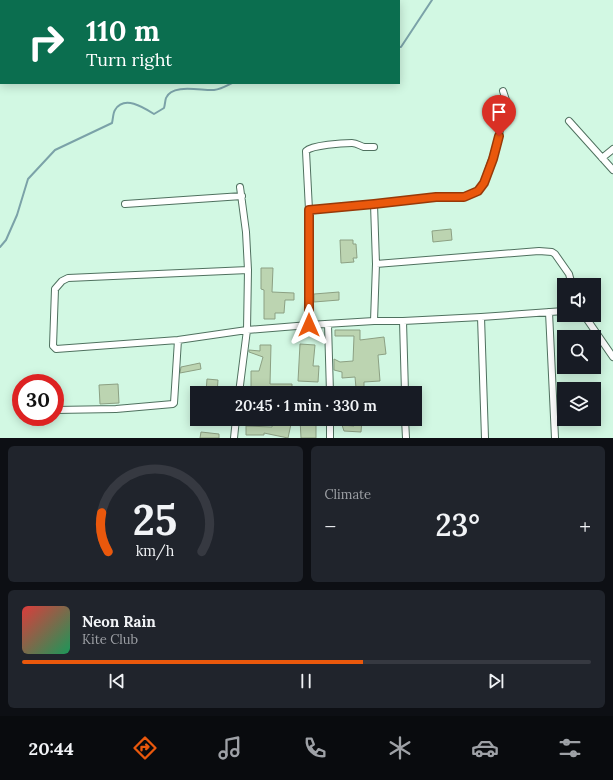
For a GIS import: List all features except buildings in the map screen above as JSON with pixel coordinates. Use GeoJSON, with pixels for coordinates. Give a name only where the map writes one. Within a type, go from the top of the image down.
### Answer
{"type":"FeatureCollection","features":[{"type":"Feature","properties":{"kind":"street"},"geometry":{"type":"LineString","coordinates":[[309,210],[436,197],[464,197],[478,191],[484,183],[497,145],[506,100],[504,90]]}},
{"type":"Feature","properties":{"kind":"street"},"geometry":{"type":"LineString","coordinates":[[569,121],[613,170]]}},
{"type":"Feature","properties":{"kind":"street"},"geometry":{"type":"LineString","coordinates":[[309,325],[309,210],[306,151],[309,148],[349,143],[354,143],[364,147],[374,147]]}},
{"type":"Feature","properties":{"kind":"street"},"geometry":{"type":"LineString","coordinates":[[602,158],[613,149]]}},
{"type":"Feature","properties":{"kind":"street"},"geometry":{"type":"LineString","coordinates":[[240,187],[246,232],[248,270],[247,330],[240,386]]}},
{"type":"Feature","properties":{"kind":"street"},"geometry":{"type":"LineString","coordinates":[[125,204],[242,196]]}},
{"type":"Feature","properties":{"kind":"street"},"geometry":{"type":"LineString","coordinates":[[374,204],[376,264],[374,320]]}},
{"type":"Feature","properties":{"kind":"street"},"geometry":{"type":"LineString","coordinates":[[376,264],[539,251],[552,252],[569,274],[570,278]]}},
{"type":"Feature","properties":{"kind":"street"},"geometry":{"type":"LineString","coordinates":[[248,270],[68,278],[62,281],[56,289],[53,346],[56,349],[178,340],[247,330],[374,320],[403,321],[557,311]]}},
{"type":"Feature","properties":{"kind":"street"},"geometry":{"type":"LineString","coordinates":[[549,312],[555,438]]}},
{"type":"Feature","properties":{"kind":"street"},"geometry":{"type":"LineString","coordinates":[[481,317],[485,438]]}},
{"type":"Feature","properties":{"kind":"street"},"geometry":{"type":"LineString","coordinates":[[403,321],[405,386]]}},
{"type":"Feature","properties":{"kind":"street"},"geometry":{"type":"LineString","coordinates":[[589,322],[613,356]]}},
{"type":"Feature","properties":{"kind":"street"},"geometry":{"type":"LineString","coordinates":[[328,324],[330,386]]}},
{"type":"Feature","properties":{"kind":"street"},"geometry":{"type":"LineString","coordinates":[[64,410],[116,409],[174,403],[178,340]]}},
{"type":"Feature","properties":{"kind":"street"},"geometry":{"type":"LineString","coordinates":[[234,438],[235,426]]}},
{"type":"Feature","properties":{"kind":"street"},"geometry":{"type":"LineString","coordinates":[[330,426],[330,438]]}},
{"type":"Feature","properties":{"kind":"street"},"geometry":{"type":"LineString","coordinates":[[405,426],[406,438]]}},
{"type":"Feature","properties":{"kind":"waterway"},"geometry":{"type":"LineString","coordinates":[[400,47],[432,0]]}},
{"type":"Feature","properties":{"kind":"waterway"},"geometry":{"type":"LineString","coordinates":[[0,247],[6,240],[17,215],[28,179],[55,150],[112,123],[115,110],[123,103],[134,104],[145,108],[154,114],[164,108],[166,98],[169,93],[174,91],[181,89],[214,90],[230,84]]}},
{"type":"Feature","properties":{"kind":"route"},"geometry":{"type":"LineString","coordinates":[[309,325],[309,210],[436,197],[464,197],[478,191],[484,183],[493,159],[499,136]]}}]}
